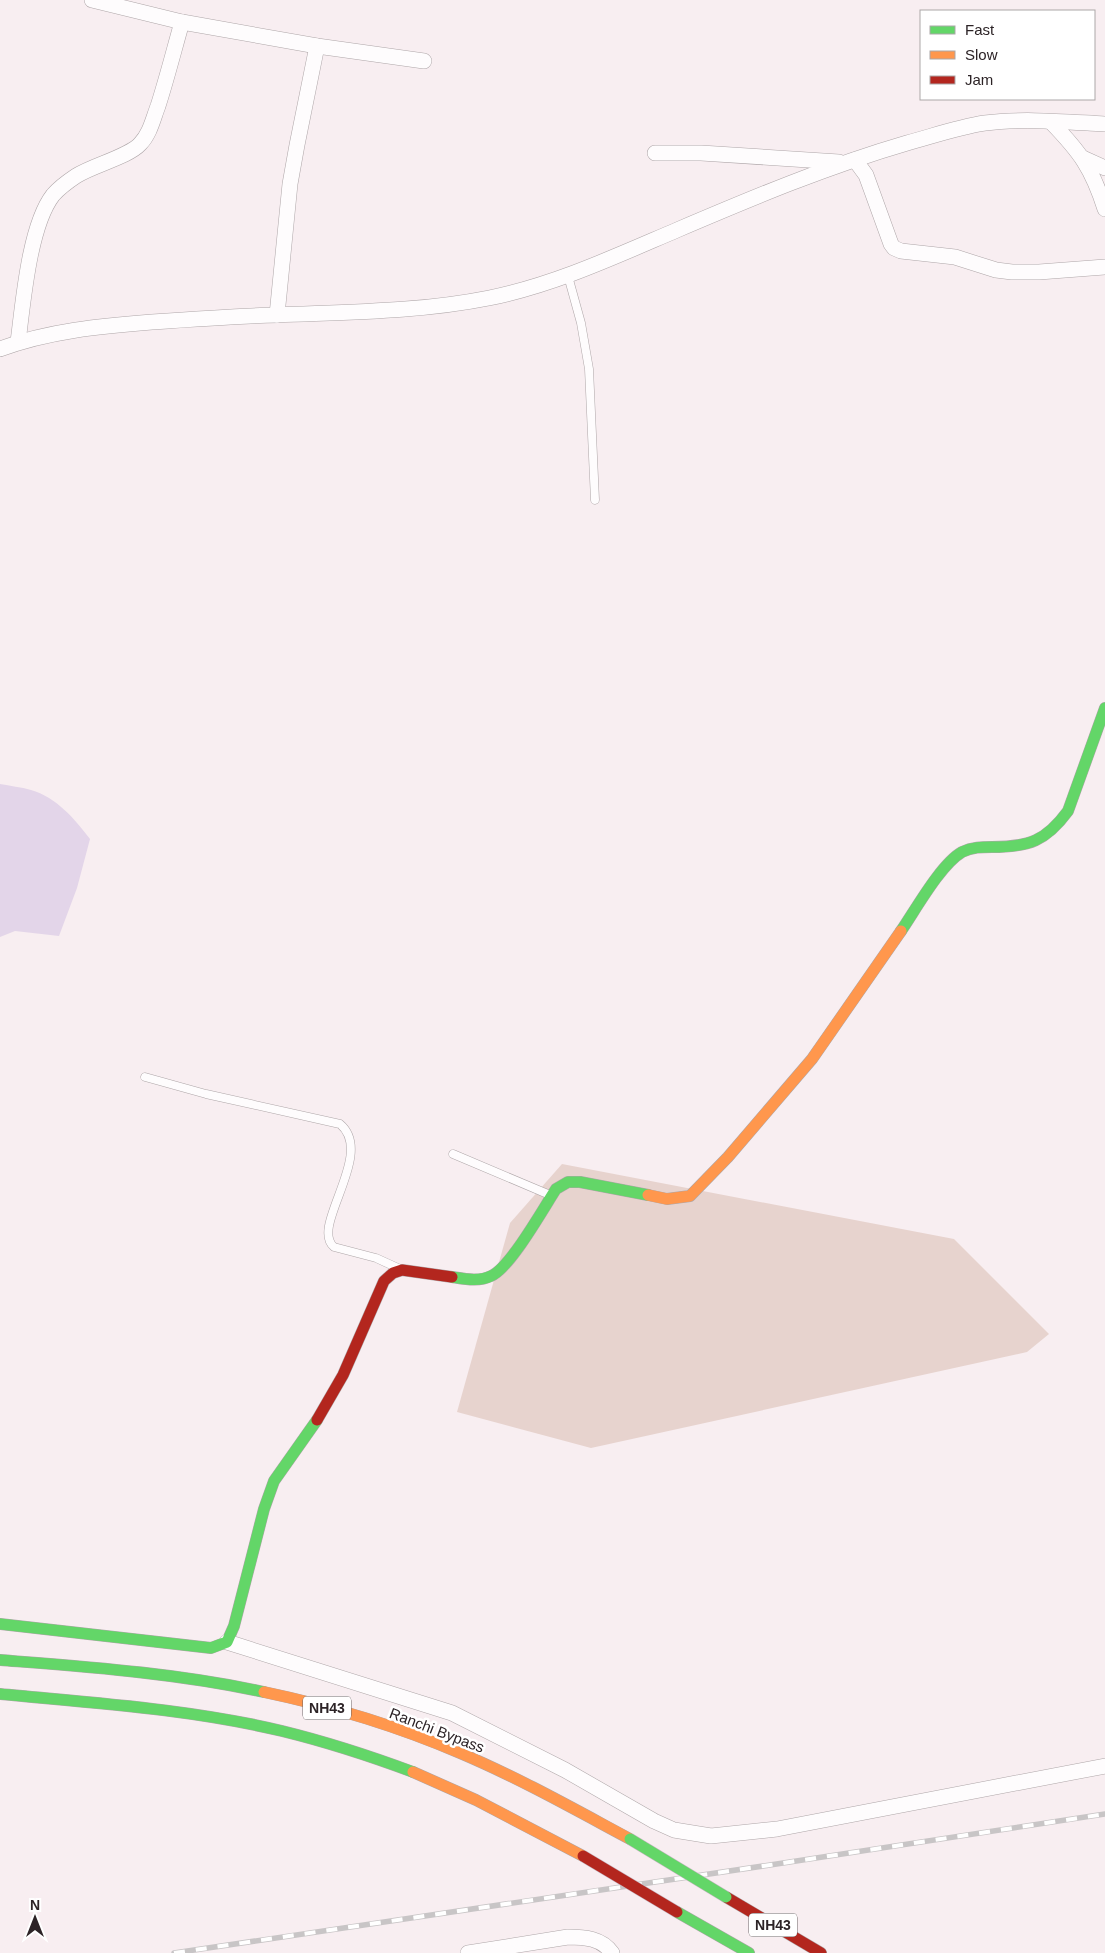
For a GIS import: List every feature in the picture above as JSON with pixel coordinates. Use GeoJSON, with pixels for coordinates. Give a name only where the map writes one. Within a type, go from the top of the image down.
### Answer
{"type":"FeatureCollection","features":[{"type":"Feature","properties":{"kind":"main road"},"geometry":{"type":"LineString","coordinates":[[0,1624],[211,1648],[227,1642],[234,1626],[264,1509],[274,1481],[318,1418],[344,1375],[382,1283],[393,1273],[402,1270],[479,1280],[492,1276],[506,1265],[560,1185],[568,1182],[590,1183],[668,1199],[690,1196],[728,1157],[812,1059],[948,863],[964,851],[979,847],[1029,845],[1045,837],[1061,820],[1068,811],[1105,708]]}},
{"type":"Feature","properties":{"kind":"main road","name":"Ranchi Bypass"},"geometry":{"type":"LineString","coordinates":[[0,1660],[139,1671],[218,1682],[282,1695],[433,1742],[512,1776],[630,1839],[821,1953]]}},
{"type":"Feature","properties":{"kind":"main road","name":"NH43"},"geometry":{"type":"LineString","coordinates":[[0,1694],[139,1707],[233,1720],[320,1741],[398,1767],[474,1800],[583,1856],[749,1953]]}},
{"type":"Feature","properties":{"kind":"street"},"geometry":{"type":"LineString","coordinates":[[92,0],[110,2],[182,22],[317,46],[424,60]]}},
{"type":"Feature","properties":{"kind":"street"},"geometry":{"type":"LineString","coordinates":[[18,342],[31,255],[45,208],[52,196],[64,184],[95,166],[133,150],[146,137],[168,74],[182,22]]}},
{"type":"Feature","properties":{"kind":"street"},"geometry":{"type":"LineString","coordinates":[[277,315],[290,184],[317,46]]}},
{"type":"Feature","properties":{"kind":"street"},"geometry":{"type":"LineString","coordinates":[[0,349],[18,342],[116,325],[219,317],[376,311],[454,304],[492,298],[568,276],[730,208],[851,161],[962,128],[988,123],[1051,122],[1105,124]]}},
{"type":"Feature","properties":{"kind":"street"},"geometry":{"type":"LineString","coordinates":[[1051,122],[1083,158],[1100,192],[1105,209]]}},
{"type":"Feature","properties":{"kind":"street"},"geometry":{"type":"LineString","coordinates":[[656,153],[701,153],[851,161],[866,175],[887,237],[894,248],[901,251],[955,257],[996,270],[1012,272],[1105,267]]}},
{"type":"Feature","properties":{"kind":"street"},"geometry":{"type":"LineString","coordinates":[[1083,158],[1105,168]]}},
{"type":"Feature","properties":{"kind":"street"},"geometry":{"type":"LineString","coordinates":[[227,1642],[452,1713],[565,1770],[654,1821],[674,1830],[692,1834],[729,1835],[777,1829],[1105,1766]]}},
{"type":"Feature","properties":{"kind":"street"},"geometry":{"type":"LineString","coordinates":[[468,1953],[568,1936],[583,1936],[592,1939],[602,1944],[612,1953]]}},
{"type":"Feature","properties":{"kind":"lane"},"geometry":{"type":"LineString","coordinates":[[568,276],[581,322],[589,369],[595,500]]}},
{"type":"Feature","properties":{"kind":"lane"},"geometry":{"type":"LineString","coordinates":[[145,1077],[206,1094],[340,1124],[348,1133],[351,1153],[330,1222],[329,1235],[331,1244],[376,1258],[402,1270]]}},
{"type":"Feature","properties":{"kind":"lane"},"geometry":{"type":"LineString","coordinates":[[453,1154],[552,1195]]}},
{"type":"Feature","properties":{"kind":"shaded area"},"geometry":{"type":"Polygon","coordinates":[[[0,784],[31,790],[49,798],[57,803],[78,824],[90,839],[77,888],[59,936],[15,931],[0,937],[0,784]]]}},
{"type":"Feature","properties":{"kind":"shaded area"},"geometry":{"type":"Polygon","coordinates":[[[562,1164],[954,1239],[1049,1334],[1027,1352],[591,1448],[457,1412],[510,1223],[562,1164]]]}},
{"type":"Feature","properties":{"kind":"railway"},"geometry":{"type":"LineString","coordinates":[[174,1953],[1105,1814]]}},
{"type":"Feature","properties":{"kind":"traffic: fast"},"geometry":{"type":"LineString","coordinates":[[901,931],[937,876],[962,852],[977,848],[1027,844],[1044,836],[1060,821],[1068,811],[1105,708]]}},
{"type":"Feature","properties":{"kind":"traffic: fast"},"geometry":{"type":"LineString","coordinates":[[452,1277],[472,1280],[482,1279],[499,1271],[535,1223],[556,1189],[568,1182],[580,1182],[648,1195]]}},
{"type":"Feature","properties":{"kind":"traffic: fast"},"geometry":{"type":"LineString","coordinates":[[0,1624],[211,1648],[227,1642],[234,1626],[264,1509],[274,1481],[317,1420]]}},
{"type":"Feature","properties":{"kind":"traffic: fast"},"geometry":{"type":"LineString","coordinates":[[0,1660],[166,1675],[264,1692]]}},
{"type":"Feature","properties":{"kind":"traffic: fast"},"geometry":{"type":"LineString","coordinates":[[0,1694],[177,1712],[247,1723],[332,1745],[413,1772]]}},
{"type":"Feature","properties":{"kind":"traffic: fast"},"geometry":{"type":"LineString","coordinates":[[630,1839],[726,1897]]}},
{"type":"Feature","properties":{"kind":"traffic: fast"},"geometry":{"type":"LineString","coordinates":[[677,1912],[749,1953]]}},
{"type":"Feature","properties":{"kind":"traffic: slow"},"geometry":{"type":"LineString","coordinates":[[648,1195],[667,1199],[690,1196],[728,1157],[812,1059],[901,931]]}},
{"type":"Feature","properties":{"kind":"traffic: slow"},"geometry":{"type":"LineString","coordinates":[[264,1692],[364,1718],[436,1743],[525,1783],[630,1839]]}},
{"type":"Feature","properties":{"kind":"traffic: slow"},"geometry":{"type":"LineString","coordinates":[[413,1772],[476,1800],[583,1856]]}},
{"type":"Feature","properties":{"kind":"traffic: jam"},"geometry":{"type":"LineString","coordinates":[[317,1420],[343,1375],[384,1281],[393,1273],[402,1270],[452,1277]]}},
{"type":"Feature","properties":{"kind":"traffic: jam"},"geometry":{"type":"LineString","coordinates":[[583,1856],[677,1912]]}},
{"type":"Feature","properties":{"kind":"traffic: jam"},"geometry":{"type":"LineString","coordinates":[[726,1897],[821,1953]]}}]}
